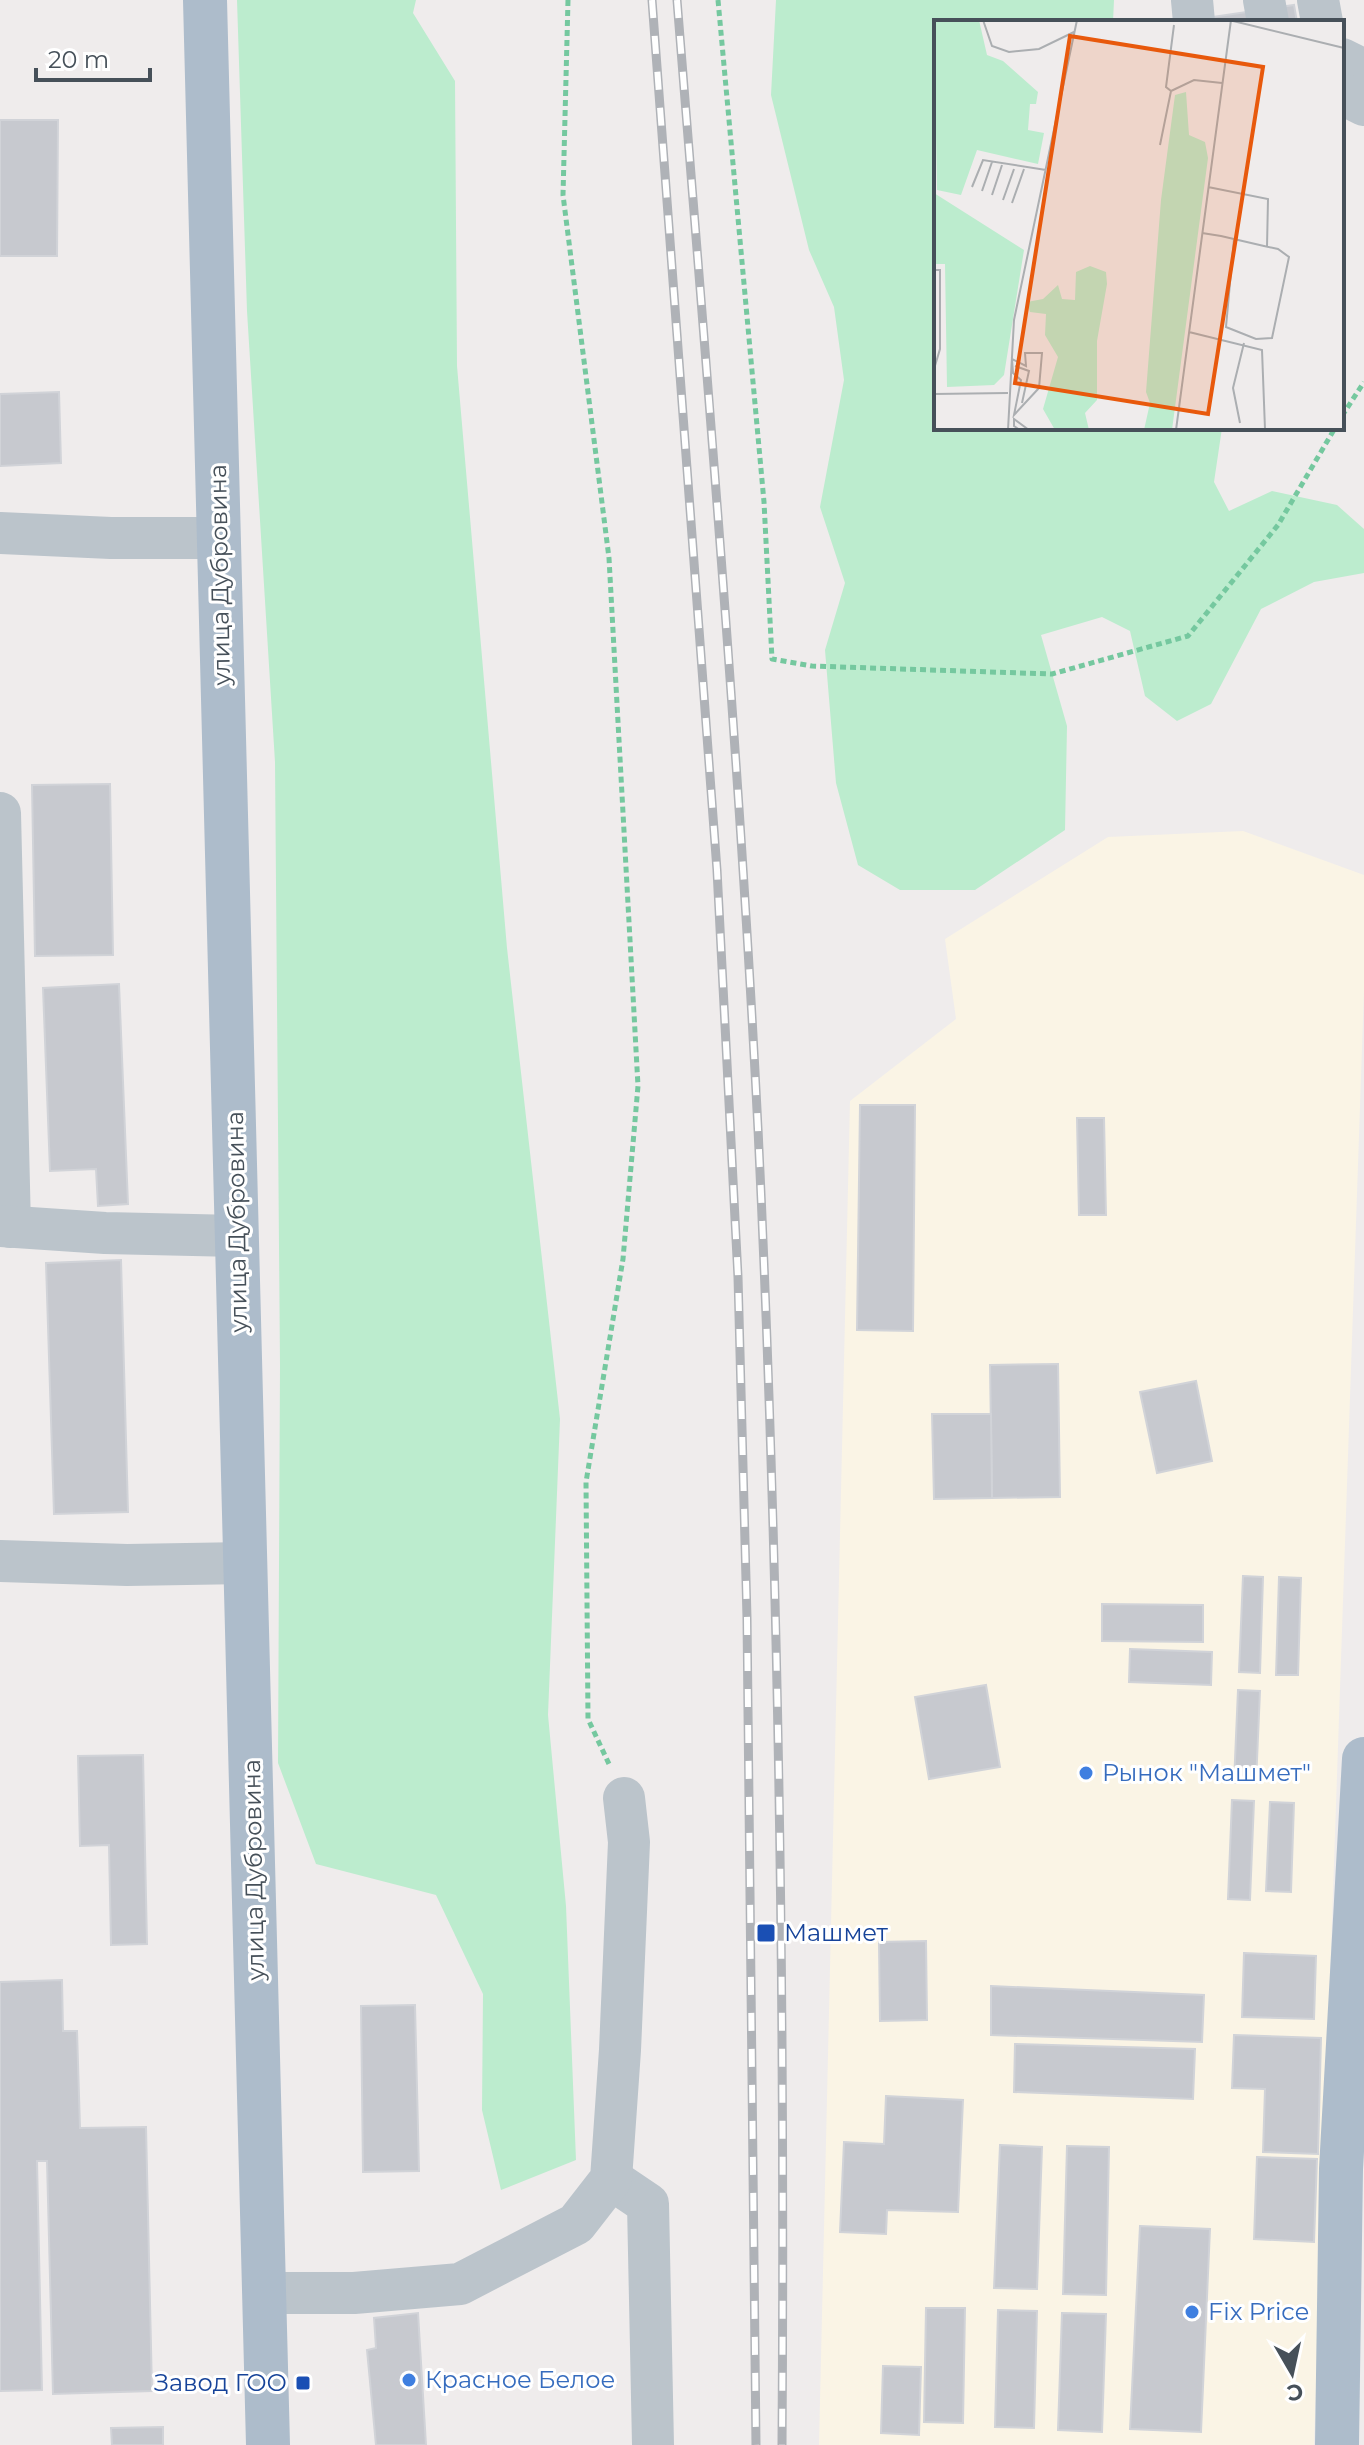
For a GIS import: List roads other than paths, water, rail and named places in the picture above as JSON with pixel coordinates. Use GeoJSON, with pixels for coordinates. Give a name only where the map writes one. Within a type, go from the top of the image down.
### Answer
{"type":"FeatureCollection","features":[{"type":"Feature","properties":{"kind":"main road","name":"улица Дубровина"},"geometry":{"type":"LineString","coordinates":[[205,0],[268,2445]]}},
{"type":"Feature","properties":{"kind":"main road"},"geometry":{"type":"LineString","coordinates":[[1337,2445],[1341,2169],[1364,1759]]}},
{"type":"Feature","properties":{"kind":"lane"},"geometry":{"type":"LineString","coordinates":[[1192,0],[1194,20]]}},
{"type":"Feature","properties":{"kind":"lane"},"geometry":{"type":"LineString","coordinates":[[1264,0],[1268,20]]}},
{"type":"Feature","properties":{"kind":"lane"},"geometry":{"type":"LineString","coordinates":[[1318,0],[1322,20]]}},
{"type":"Feature","properties":{"kind":"lane"},"geometry":{"type":"LineString","coordinates":[[1344,60],[1364,70]]}},
{"type":"Feature","properties":{"kind":"lane"},"geometry":{"type":"LineString","coordinates":[[1344,95],[1364,105]]}},
{"type":"Feature","properties":{"kind":"lane"},"geometry":{"type":"LineString","coordinates":[[1344,121],[1364,130]]}},
{"type":"Feature","properties":{"kind":"lane"},"geometry":{"type":"LineString","coordinates":[[0,533],[111,538],[219,538]]}},
{"type":"Feature","properties":{"kind":"lane"},"geometry":{"type":"LineString","coordinates":[[0,813],[5,1227],[237,1236]]}},
{"type":"Feature","properties":{"kind":"lane"},"geometry":{"type":"LineString","coordinates":[[0,1561],[127,1565],[246,1563]]}},
{"type":"Feature","properties":{"kind":"lane"},"geometry":{"type":"LineString","coordinates":[[265,2293],[354,2293],[460,2284],[576,2224],[611,2179],[629,1842],[624,1798]]}},
{"type":"Feature","properties":{"kind":"lane"},"geometry":{"type":"LineString","coordinates":[[611,2179],[648,2204],[653,2445]]}},
{"type":"Feature","properties":{"kind":"railway"},"geometry":{"type":"LineString","coordinates":[[652,0],[717,870],[738,1277],[747,1618],[756,2445]]}},
{"type":"Feature","properties":{"kind":"railway"},"geometry":{"type":"LineString","coordinates":[[677,0],[732,705],[758,1129],[771,1458],[779,1787],[782,2445]]}},
{"type":"Feature","properties":{"kind":"place","name":"Рынок \"Машмет\""},"geometry":{"type":"Point","coordinates":[1086,1773]}},
{"type":"Feature","properties":{"kind":"place","name":"Машмет"},"geometry":{"type":"Point","coordinates":[766,1933]}},
{"type":"Feature","properties":{"kind":"place","name":"Fix Price"},"geometry":{"type":"Point","coordinates":[1192,2312]}},
{"type":"Feature","properties":{"kind":"place","name":"Красное Белое"},"geometry":{"type":"Point","coordinates":[409,2380]}},
{"type":"Feature","properties":{"kind":"place","name":"Завод ГОО"},"geometry":{"type":"Point","coordinates":[303,2383]}}]}
